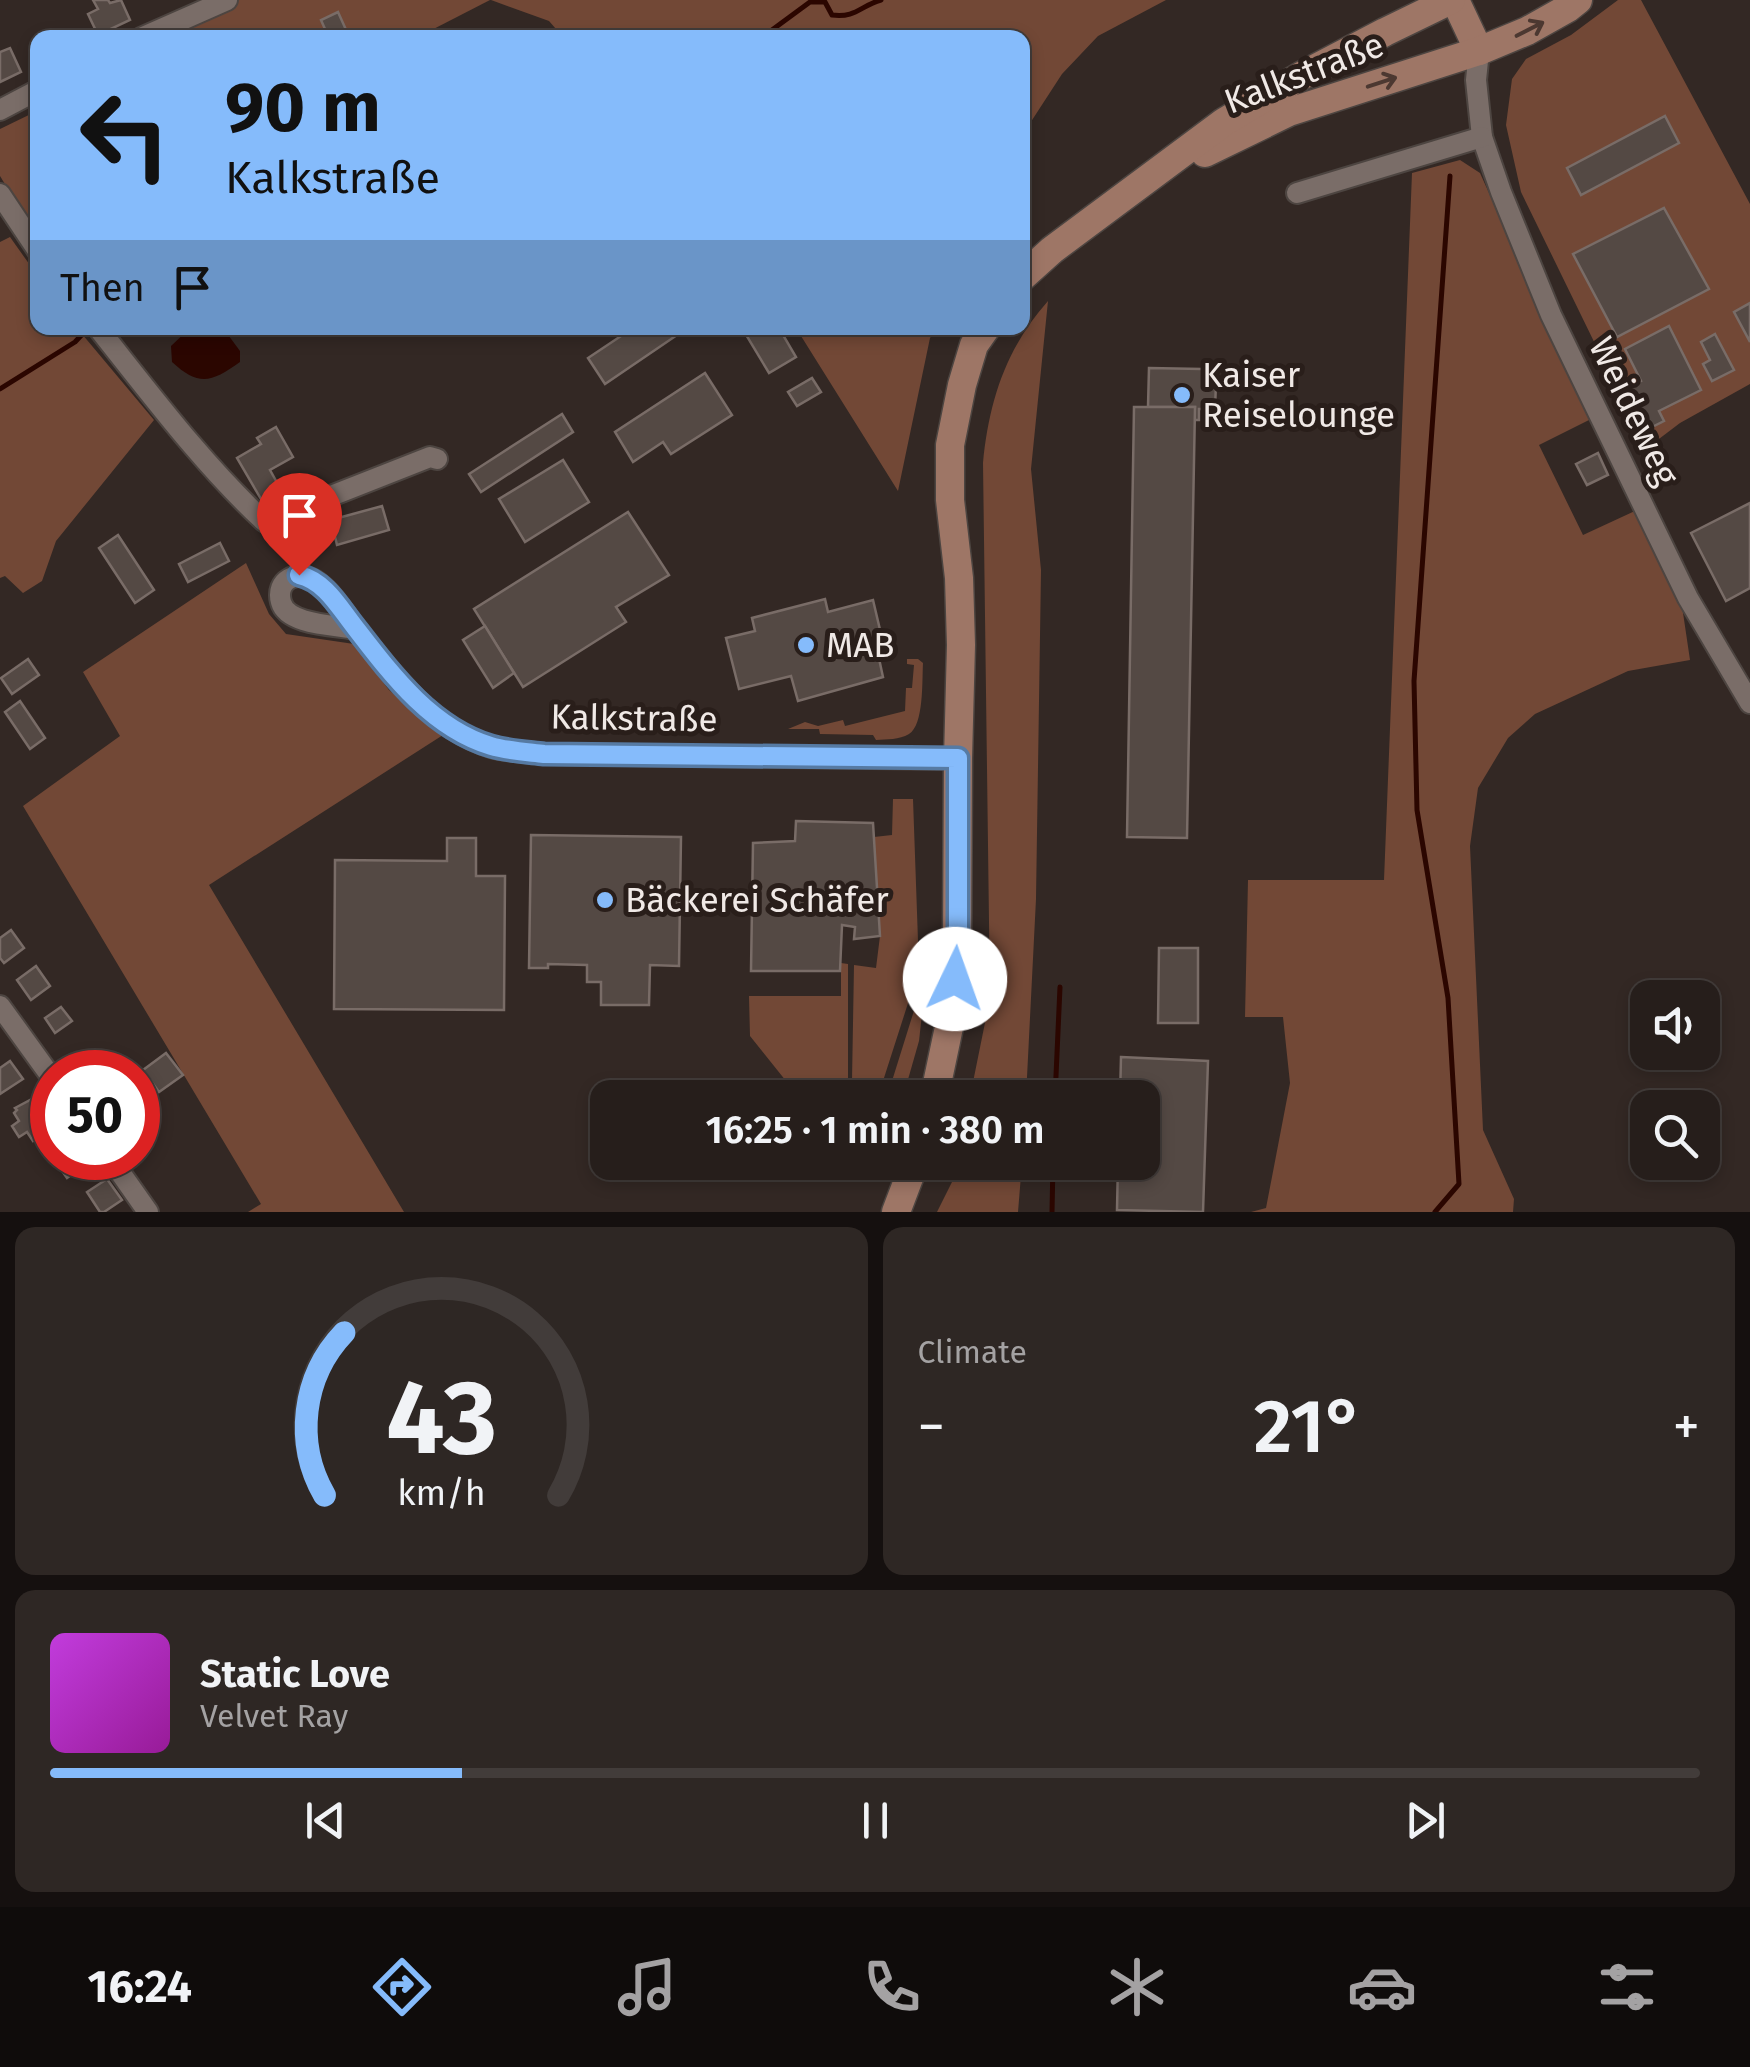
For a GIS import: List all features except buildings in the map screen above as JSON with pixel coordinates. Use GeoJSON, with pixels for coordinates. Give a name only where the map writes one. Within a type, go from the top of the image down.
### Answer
{"type":"FeatureCollection","features":[{"type":"Feature","properties":{"kind":"main road","name":"Kalkstraße"},"geometry":{"type":"LineString","coordinates":[[1030,270],[1063,241],[1224,122],[1385,32],[1453,0],[1480,51]]}},
{"type":"Feature","properties":{"kind":"main road","name":"Kalkstraße"},"geometry":{"type":"LineString","coordinates":[[1158,174],[1289,112],[1480,51],[1527,32],[1578,0]]}},
{"type":"Feature","properties":{"kind":"main road"},"geometry":{"type":"LineString","coordinates":[[938,1080],[952,1013],[958,946],[961,645],[959,578],[950,500],[950,444],[962,386],[974,345],[981,335]]}},
{"type":"Feature","properties":{"kind":"main road"},"geometry":{"type":"LineString","coordinates":[[896,1212],[908,1180]]}},
{"type":"Feature","properties":{"kind":"street"},"geometry":{"type":"LineString","coordinates":[[159,30],[227,0]]}},
{"type":"Feature","properties":{"kind":"street","name":"Weideweg"},"geometry":{"type":"LineString","coordinates":[[1480,51],[1476,80],[1482,138],[1501,192],[1552,315],[1688,598],[1750,703]]}},
{"type":"Feature","properties":{"kind":"street"},"geometry":{"type":"LineString","coordinates":[[0,110],[30,94]]}},
{"type":"Feature","properties":{"kind":"street"},"geometry":{"type":"LineString","coordinates":[[1296,193],[1482,138]]}},
{"type":"Feature","properties":{"kind":"street"},"geometry":{"type":"LineString","coordinates":[[0,194],[30,238]]}},
{"type":"Feature","properties":{"kind":"street"},"geometry":{"type":"LineString","coordinates":[[104,335],[158,404],[264,522],[430,457],[437,459]]}},
{"type":"Feature","properties":{"kind":"street","name":"Kalkstraße"},"geometry":{"type":"LineString","coordinates":[[356,629],[430,713],[449,727],[490,746],[544,754],[958,758]]}},
{"type":"Feature","properties":{"kind":"street"},"geometry":{"type":"LineString","coordinates":[[0,1006],[32,1050]]}},
{"type":"Feature","properties":{"kind":"street"},"geometry":{"type":"LineString","coordinates":[[125,1180],[148,1212]]}},
{"type":"Feature","properties":{"kind":"shaded area"},"geometry":{"type":"Polygon","coordinates":[[[220,0],[490,0],[432,30],[177,30],[220,0]]]}},
{"type":"Feature","properties":{"kind":"shaded area"},"geometry":{"type":"Polygon","coordinates":[[[491,0],[1166,0],[1098,36],[1062,74],[1030,123],[1030,30],[557,30],[549,21],[491,0]]]}},
{"type":"Feature","properties":{"kind":"shaded area"},"geometry":{"type":"Polygon","coordinates":[[[1618,0],[1641,0],[1750,204],[1750,384],[1680,423],[1651,445],[1640,436],[1521,192],[1506,125],[1512,79],[1526,59],[1571,35],[1618,0]]]}},
{"type":"Feature","properties":{"kind":"shaded area"},"geometry":{"type":"Polygon","coordinates":[[[30,114],[30,225],[0,176],[0,129],[30,114]]]}},
{"type":"Feature","properties":{"kind":"shaded area"},"geometry":{"type":"Polygon","coordinates":[[[1460,160],[1480,173],[1591,419],[1539,445],[1583,535],[1637,510],[1682,606],[1690,660],[1628,671],[1535,714],[1508,738],[1478,788],[1470,846],[1483,1130],[1514,1199],[1513,1212],[1251,1212],[1266,1208],[1290,1083],[1283,1017],[1245,1017],[1248,880],[1384,880],[1412,173],[1460,160]]]}},
{"type":"Feature","properties":{"kind":"shaded area"},"geometry":{"type":"Polygon","coordinates":[[[10,237],[30,265],[30,335],[83,335],[154,420],[56,541],[42,581],[23,593],[5,576],[0,578],[0,242],[10,237]]]}},
{"type":"Feature","properties":{"kind":"shaded area"},"geometry":{"type":"Polygon","coordinates":[[[1048,301],[1031,469],[1041,570],[1036,899],[1027,1080],[973,1080],[990,998],[983,463],[1002,376],[1022,335],[1030,335],[1030,324],[1048,301]]]}},
{"type":"Feature","properties":{"kind":"shaded area"},"geometry":{"type":"Polygon","coordinates":[[[183,335],[228,335],[240,351],[240,362],[221,374],[198,378],[172,362],[171,346],[183,335]]]}},
{"type":"Feature","properties":{"kind":"shaded area"},"geometry":{"type":"Polygon","coordinates":[[[800,335],[932,335],[898,491],[800,335]]]}},
{"type":"Feature","properties":{"kind":"shaded area"},"geometry":{"type":"Polygon","coordinates":[[[246,563],[269,614],[286,634],[354,644],[389,690],[443,735],[209,885],[404,1212],[248,1212],[261,1204],[23,806],[120,736],[83,672],[246,563]]]}},
{"type":"Feature","properties":{"kind":"shaded area"},"geometry":{"type":"Polygon","coordinates":[[[907,659],[923,663],[920,712],[909,734],[876,740],[873,735],[788,729],[805,722],[818,726],[843,720],[845,726],[905,711],[906,688],[912,688],[914,665],[907,664],[907,659]]]}},
{"type":"Feature","properties":{"kind":"shaded area"},"geometry":{"type":"Polygon","coordinates":[[[893,799],[913,799],[919,969],[883,1080],[852,1080],[854,965],[876,968],[880,936],[874,837],[892,835],[893,799]]]}},
{"type":"Feature","properties":{"kind":"shaded area"},"geometry":{"type":"Polygon","coordinates":[[[841,963],[848,964],[848,1080],[785,1080],[750,1036],[749,996],[841,996],[841,963]]]}},
{"type":"Feature","properties":{"kind":"shaded area"},"geometry":{"type":"Polygon","coordinates":[[[927,969],[919,1041],[908,1080],[892,1080],[927,969]]]}},
{"type":"Feature","properties":{"kind":"shaded area"},"geometry":{"type":"Polygon","coordinates":[[[953,1180],[1021,1180],[1018,1212],[937,1212],[953,1180]]]}},
{"type":"Feature","properties":{"kind":"waterway"},"geometry":{"type":"LineString","coordinates":[[772,30],[810,2],[825,2],[832,15],[840,15],[881,0]]}},
{"type":"Feature","properties":{"kind":"waterway"},"geometry":{"type":"LineString","coordinates":[[1435,1212],[1459,1184],[1448,998],[1417,810],[1414,681],[1450,176]]}},
{"type":"Feature","properties":{"kind":"waterway"},"geometry":{"type":"LineString","coordinates":[[0,389],[82,335]]}},
{"type":"Feature","properties":{"kind":"waterway"},"geometry":{"type":"LineString","coordinates":[[1056,1080],[1060,987]]}},
{"type":"Feature","properties":{"kind":"waterway"},"geometry":{"type":"LineString","coordinates":[[1052,1212],[1053,1180]]}},
{"type":"Feature","properties":{"kind":"place","name":"Kaiser Reiselounge"},"geometry":{"type":"Point","coordinates":[1182,395]}},
{"type":"Feature","properties":{"kind":"place","name":"MAB"},"geometry":{"type":"Point","coordinates":[806,645]}},
{"type":"Feature","properties":{"kind":"place","name":"Bäckerei Schäfer"},"geometry":{"type":"Point","coordinates":[605,900]}},
{"type":"Feature","properties":{"kind":"route"},"geometry":{"type":"LineString","coordinates":[[299,575],[317,582],[430,713],[449,727],[490,746],[544,754],[958,758],[955,979]]}}]}
